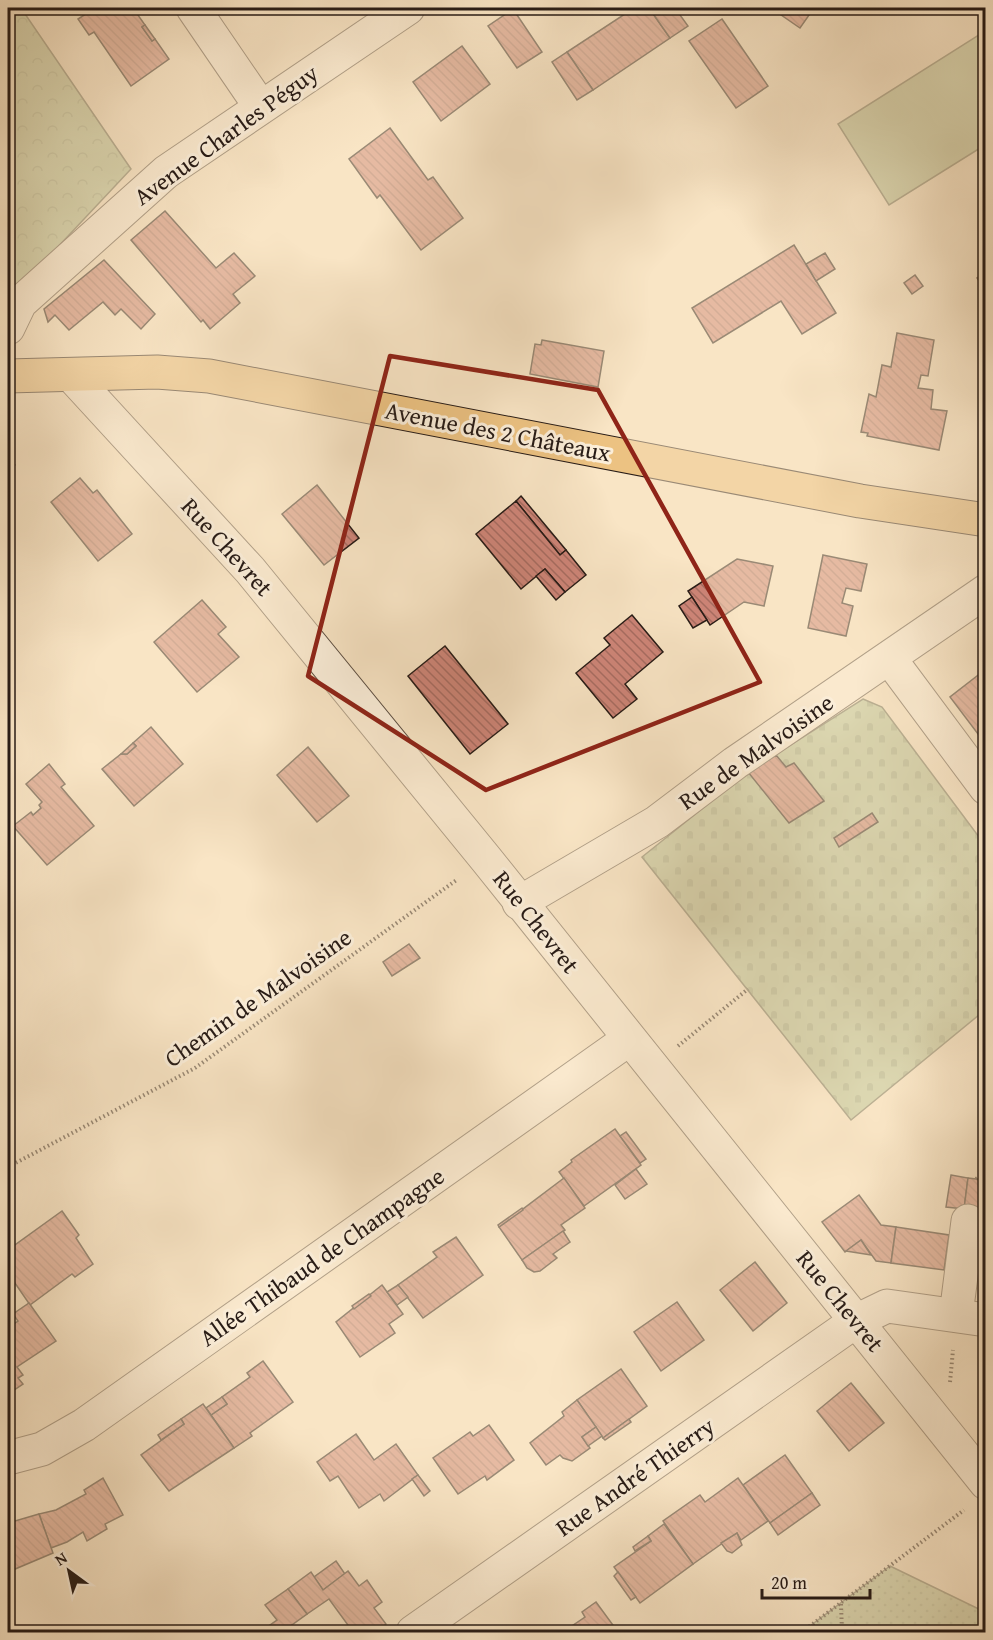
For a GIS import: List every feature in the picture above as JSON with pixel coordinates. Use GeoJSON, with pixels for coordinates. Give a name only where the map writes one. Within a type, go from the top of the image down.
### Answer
{"type":"FeatureCollection","features":[{"type":"Feature","properties":{"kind":"main road","name":"Avenue des 2 Châteaux"},"geometry":{"type":"LineString","coordinates":[[8,376],[157,372],[209,376],[848,499],[986,520]]}},
{"type":"Feature","properties":{"kind":"street"},"geometry":{"type":"LineString","coordinates":[[193,8],[260,106]]}},
{"type":"Feature","properties":{"kind":"street","name":"Avenue Charles Péguy"},"geometry":{"type":"LineString","coordinates":[[8,328],[20,303],[166,172],[260,106],[408,8]]}},
{"type":"Feature","properties":{"kind":"street","name":"Rue Chevret"},"geometry":{"type":"LineString","coordinates":[[71,375],[250,570],[486,859],[986,1483]]}},
{"type":"Feature","properties":{"kind":"street","name":"Rue de Malvoisine"},"geometry":{"type":"LineString","coordinates":[[519,903],[657,822],[735,763],[890,659],[986,591]]}},
{"type":"Feature","properties":{"kind":"street"},"geometry":{"type":"LineString","coordinates":[[890,659],[986,788]]}},
{"type":"Feature","properties":{"kind":"street","name":"Allée Thibaud de Champagne"},"geometry":{"type":"LineString","coordinates":[[8,1458],[42,1449],[84,1425],[629,1039]]}},
{"type":"Feature","properties":{"kind":"street"},"geometry":{"type":"LineString","coordinates":[[968,1221],[971,1318]]}},
{"type":"Feature","properties":{"kind":"street","name":"Rue André Thierry"},"geometry":{"type":"LineString","coordinates":[[413,1632],[856,1321],[886,1306],[971,1318]]}},
{"type":"Feature","properties":{"kind":"path","name":"Chemin de Malvoisine"},"geometry":{"type":"LineString","coordinates":[[8,1167],[195,1068],[486,859]]}},
{"type":"Feature","properties":{"kind":"path"},"geometry":{"type":"LineString","coordinates":[[652,1067],[747,989]]}},
{"type":"Feature","properties":{"kind":"path"},"geometry":{"type":"LineString","coordinates":[[976,1179],[986,1172]]}},
{"type":"Feature","properties":{"kind":"path"},"geometry":{"type":"LineString","coordinates":[[946,1433],[971,1318]]}},
{"type":"Feature","properties":{"kind":"path"},"geometry":{"type":"LineString","coordinates":[[802,1632],[966,1509]]}},
{"type":"Feature","properties":{"kind":"path"},"geometry":{"type":"LineString","coordinates":[[840,1603],[842,1632]]}},
{"type":"Feature","properties":{"kind":"highlighted area"},"geometry":{"type":"Polygon","coordinates":[[[390,356],[598,390],[760,682],[486,790],[308,676],[390,356]]]}},
{"type":"Feature","properties":{"kind":"green space"},"geometry":{"type":"Polygon","coordinates":[[[8,8],[21,8],[131,169],[8,300],[8,8]]]}},
{"type":"Feature","properties":{"kind":"green space"},"geometry":{"type":"Polygon","coordinates":[[[985,31],[985,145],[889,205],[838,124],[985,31]]]}},
{"type":"Feature","properties":{"kind":"green space"},"geometry":{"type":"Polygon","coordinates":[[[863,699],[882,707],[985,845],[985,1010],[851,1120],[642,857],[748,772],[863,699]]]}},
{"type":"Feature","properties":{"kind":"green space"},"geometry":{"type":"Polygon","coordinates":[[[890,1566],[985,1612],[985,1632],[802,1632],[890,1566]]]}},
{"type":"Feature","properties":{"kind":"building"},"geometry":{"type":"Polygon","coordinates":[[[95,8],[133,8],[145,25],[142,27],[152,41],[155,39],[169,59],[131,86],[94,32],[89,35],[78,19],[95,8]]]}},
{"type":"Feature","properties":{"kind":"building"},"geometry":{"type":"Polygon","coordinates":[[[634,8],[649,8],[670,38],[593,90],[567,52],[634,8]]]}},
{"type":"Feature","properties":{"kind":"building"},"geometry":{"type":"Polygon","coordinates":[[[649,8],[675,8],[688,26],[670,38],[649,8]]]}},
{"type":"Feature","properties":{"kind":"building"},"geometry":{"type":"Polygon","coordinates":[[[771,8],[814,8],[800,28],[771,8]]]}},
{"type":"Feature","properties":{"kind":"building"},"geometry":{"type":"Polygon","coordinates":[[[513,9],[542,52],[517,68],[488,26],[513,9]]]}},
{"type":"Feature","properties":{"kind":"building"},"geometry":{"type":"Polygon","coordinates":[[[722,19],[768,86],[736,108],[689,41],[722,19]]]}},
{"type":"Feature","properties":{"kind":"building"},"geometry":{"type":"Polygon","coordinates":[[[145,25],[155,39],[152,41],[142,27],[145,25]]]}},
{"type":"Feature","properties":{"kind":"building"},"geometry":{"type":"Polygon","coordinates":[[[462,46],[490,84],[441,121],[413,82],[462,46]]]}},
{"type":"Feature","properties":{"kind":"building"},"geometry":{"type":"Polygon","coordinates":[[[567,52],[593,90],[577,100],[552,62],[567,52]]]}},
{"type":"Feature","properties":{"kind":"building"},"geometry":{"type":"Polygon","coordinates":[[[390,128],[428,180],[433,177],[463,218],[421,250],[380,195],[377,198],[349,159],[390,128]]]}},
{"type":"Feature","properties":{"kind":"building"},"geometry":{"type":"Polygon","coordinates":[[[165,211],[216,268],[234,253],[255,276],[233,294],[240,303],[210,329],[203,320],[201,322],[131,240],[165,211]]]}},
{"type":"Feature","properties":{"kind":"building"},"geometry":{"type":"Polygon","coordinates":[[[794,245],[836,313],[802,334],[781,301],[713,343],[692,308],[794,245]]]}},
{"type":"Feature","properties":{"kind":"building"},"geometry":{"type":"Polygon","coordinates":[[[825,253],[835,269],[816,281],[806,264],[825,253]]]}},
{"type":"Feature","properties":{"kind":"building"},"geometry":{"type":"Polygon","coordinates":[[[104,260],[155,314],[141,329],[121,309],[115,315],[103,302],[69,330],[55,315],[48,322],[44,309],[104,260]]]}},
{"type":"Feature","properties":{"kind":"building"},"geometry":{"type":"Polygon","coordinates":[[[986,272],[986,291],[977,278],[986,272]]]}},
{"type":"Feature","properties":{"kind":"building"},"geometry":{"type":"Polygon","coordinates":[[[915,275],[923,286],[912,294],[904,283],[915,275]]]}},
{"type":"Feature","properties":{"kind":"building"},"geometry":{"type":"Polygon","coordinates":[[[897,333],[934,340],[928,376],[921,375],[918,388],[933,390],[931,409],[947,411],[939,450],[867,436],[868,433],[861,432],[869,394],[876,397],[882,365],[891,367],[897,333]]]}},
{"type":"Feature","properties":{"kind":"building"},"geometry":{"type":"Polygon","coordinates":[[[542,340],[604,351],[598,387],[530,374],[535,344],[541,345],[542,340]]]}},
{"type":"Feature","properties":{"kind":"building"},"geometry":{"type":"Polygon","coordinates":[[[8,456],[15,465],[8,472],[8,456]]]}},
{"type":"Feature","properties":{"kind":"building"},"geometry":{"type":"Polygon","coordinates":[[[80,478],[93,493],[97,490],[132,534],[98,561],[51,502],[80,478]]]}},
{"type":"Feature","properties":{"kind":"building"},"geometry":{"type":"Polygon","coordinates":[[[317,485],[359,538],[324,565],[282,514],[317,485]]]}},
{"type":"Feature","properties":{"kind":"building"},"geometry":{"type":"Polygon","coordinates":[[[521,496],[566,550],[560,555],[516,501],[521,496]]]}},
{"type":"Feature","properties":{"kind":"building"},"geometry":{"type":"Polygon","coordinates":[[[516,501],[560,555],[566,550],[586,575],[565,592],[545,569],[521,589],[476,534],[516,501]]]}},
{"type":"Feature","properties":{"kind":"building"},"geometry":{"type":"Polygon","coordinates":[[[823,555],[867,564],[861,591],[846,588],[842,603],[853,606],[846,636],[808,628],[823,555]]]}},
{"type":"Feature","properties":{"kind":"building"},"geometry":{"type":"Polygon","coordinates":[[[737,559],[773,566],[764,606],[744,602],[710,625],[688,591],[737,559]]]}},
{"type":"Feature","properties":{"kind":"building"},"geometry":{"type":"Polygon","coordinates":[[[545,569],[565,592],[556,600],[536,576],[545,569]]]}},
{"type":"Feature","properties":{"kind":"building"},"geometry":{"type":"Polygon","coordinates":[[[692,597],[707,620],[693,628],[679,606],[692,597]]]}},
{"type":"Feature","properties":{"kind":"building"},"geometry":{"type":"Polygon","coordinates":[[[202,600],[226,627],[218,634],[239,657],[197,692],[154,642],[202,600]]]}},
{"type":"Feature","properties":{"kind":"building"},"geometry":{"type":"Polygon","coordinates":[[[632,615],[663,652],[625,684],[637,699],[613,718],[576,673],[610,645],[604,638],[632,615]]]}},
{"type":"Feature","properties":{"kind":"building"},"geometry":{"type":"Polygon","coordinates":[[[445,646],[508,724],[470,754],[408,676],[445,646]]]}},
{"type":"Feature","properties":{"kind":"building"},"geometry":{"type":"Polygon","coordinates":[[[986,669],[986,734],[981,738],[950,697],[986,669]]]}},
{"type":"Feature","properties":{"kind":"building"},"geometry":{"type":"Polygon","coordinates":[[[151,727],[183,764],[134,806],[102,769],[121,754],[127,754],[136,746],[133,743],[151,727]]]}},
{"type":"Feature","properties":{"kind":"building"},"geometry":{"type":"Polygon","coordinates":[[[133,743],[136,746],[127,754],[121,754],[133,743]]]}},
{"type":"Feature","properties":{"kind":"building"},"geometry":{"type":"Polygon","coordinates":[[[308,747],[349,796],[317,822],[277,775],[308,747]]]}},
{"type":"Feature","properties":{"kind":"building"},"geometry":{"type":"Polygon","coordinates":[[[776,755],[786,767],[794,763],[824,801],[789,823],[748,772],[776,755]]]}},
{"type":"Feature","properties":{"kind":"building"},"geometry":{"type":"Polygon","coordinates":[[[49,764],[65,784],[61,787],[94,826],[47,865],[13,826],[31,812],[33,815],[41,808],[39,805],[42,802],[26,784],[49,764]]]}},
{"type":"Feature","properties":{"kind":"building"},"geometry":{"type":"Polygon","coordinates":[[[872,813],[878,822],[839,847],[834,838],[872,813]]]}},
{"type":"Feature","properties":{"kind":"building"},"geometry":{"type":"Polygon","coordinates":[[[409,944],[420,958],[392,976],[383,962],[409,944]]]}},
{"type":"Feature","properties":{"kind":"building"},"geometry":{"type":"Polygon","coordinates":[[[615,1129],[641,1165],[584,1206],[559,1172],[572,1162],[571,1160],[615,1129]]]}},
{"type":"Feature","properties":{"kind":"building"},"geometry":{"type":"Polygon","coordinates":[[[626,1132],[646,1159],[640,1163],[620,1136],[626,1132]]]}},
{"type":"Feature","properties":{"kind":"building"},"geometry":{"type":"Polygon","coordinates":[[[636,1169],[647,1184],[625,1199],[615,1185],[636,1169]]]}},
{"type":"Feature","properties":{"kind":"building"},"geometry":{"type":"Polygon","coordinates":[[[951,1175],[968,1178],[964,1209],[946,1207],[951,1175]]]}},
{"type":"Feature","properties":{"kind":"building"},"geometry":{"type":"Polygon","coordinates":[[[564,1178],[585,1208],[561,1225],[565,1230],[522,1260],[499,1227],[564,1178]]]}},
{"type":"Feature","properties":{"kind":"building"},"geometry":{"type":"Polygon","coordinates":[[[968,1178],[984,1180],[980,1211],[964,1209],[968,1178]]]}},
{"type":"Feature","properties":{"kind":"building"},"geometry":{"type":"Polygon","coordinates":[[[984,1180],[986,1180],[986,1211],[980,1211],[984,1180]]]}},
{"type":"Feature","properties":{"kind":"building"},"geometry":{"type":"Polygon","coordinates":[[[859,1195],[881,1225],[896,1227],[891,1263],[876,1261],[861,1240],[845,1252],[822,1222],[859,1195]]]}},
{"type":"Feature","properties":{"kind":"building"},"geometry":{"type":"Polygon","coordinates":[[[522,1208],[523,1210],[499,1227],[498,1225],[522,1208]]]}},
{"type":"Feature","properties":{"kind":"building"},"geometry":{"type":"Polygon","coordinates":[[[62,1211],[79,1235],[76,1238],[93,1264],[75,1277],[72,1274],[30,1305],[8,1273],[8,1250],[62,1211]]]}},
{"type":"Feature","properties":{"kind":"building"},"geometry":{"type":"Polygon","coordinates":[[[896,1227],[949,1235],[944,1270],[891,1263],[896,1227]]]}},
{"type":"Feature","properties":{"kind":"building"},"geometry":{"type":"Polygon","coordinates":[[[563,1231],[570,1242],[553,1254],[557,1258],[540,1271],[534,1272],[527,1268],[522,1260],[563,1231]]]}},
{"type":"Feature","properties":{"kind":"building"},"geometry":{"type":"Polygon","coordinates":[[[456,1237],[483,1275],[423,1318],[398,1285],[437,1257],[433,1252],[456,1237]]]}},
{"type":"Feature","properties":{"kind":"building"},"geometry":{"type":"Polygon","coordinates":[[[861,1240],[871,1255],[846,1251],[861,1240]]]}},
{"type":"Feature","properties":{"kind":"building"},"geometry":{"type":"Polygon","coordinates":[[[986,1247],[986,1276],[982,1276],[986,1247]]]}},
{"type":"Feature","properties":{"kind":"building"},"geometry":{"type":"Polygon","coordinates":[[[755,1262],[787,1303],[753,1331],[720,1290],[755,1262]]]}},
{"type":"Feature","properties":{"kind":"building"},"geometry":{"type":"Polygon","coordinates":[[[382,1285],[403,1314],[389,1324],[395,1333],[360,1357],[336,1322],[382,1285]]]}},
{"type":"Feature","properties":{"kind":"building"},"geometry":{"type":"Polygon","coordinates":[[[398,1285],[408,1297],[397,1305],[387,1292],[398,1285]]]}},
{"type":"Feature","properties":{"kind":"building"},"geometry":{"type":"Polygon","coordinates":[[[369,1294],[371,1296],[354,1309],[352,1306],[369,1294]]]}},
{"type":"Feature","properties":{"kind":"building"},"geometry":{"type":"Polygon","coordinates":[[[677,1302],[704,1340],[661,1371],[634,1332],[677,1302]]]}},
{"type":"Feature","properties":{"kind":"building"},"geometry":{"type":"Polygon","coordinates":[[[29,1303],[56,1341],[17,1367],[23,1375],[18,1378],[23,1384],[8,1394],[8,1328],[18,1321],[13,1314],[29,1303]]]}},
{"type":"Feature","properties":{"kind":"building"},"geometry":{"type":"Polygon","coordinates":[[[263,1361],[293,1402],[250,1433],[252,1436],[234,1448],[211,1415],[227,1404],[222,1397],[250,1377],[247,1373],[263,1361]]]}},
{"type":"Feature","properties":{"kind":"building"},"geometry":{"type":"Polygon","coordinates":[[[621,1369],[647,1406],[603,1438],[577,1400],[621,1369]]]}},
{"type":"Feature","properties":{"kind":"building"},"geometry":{"type":"Polygon","coordinates":[[[851,1383],[884,1423],[849,1451],[817,1411],[851,1383]]]}},
{"type":"Feature","properties":{"kind":"building"},"geometry":{"type":"Polygon","coordinates":[[[222,1397],[227,1404],[211,1415],[206,1408],[222,1397]]]}},
{"type":"Feature","properties":{"kind":"building"},"geometry":{"type":"Polygon","coordinates":[[[577,1400],[596,1427],[582,1437],[590,1448],[572,1461],[560,1455],[546,1465],[530,1443],[564,1416],[562,1412],[577,1400]]]}},
{"type":"Feature","properties":{"kind":"building"},"geometry":{"type":"Polygon","coordinates":[[[203,1404],[234,1448],[169,1491],[141,1455],[184,1424],[181,1419],[203,1404]]]}},
{"type":"Feature","properties":{"kind":"building"},"geometry":{"type":"Polygon","coordinates":[[[181,1419],[184,1424],[161,1440],[158,1435],[181,1419]]]}},
{"type":"Feature","properties":{"kind":"building"},"geometry":{"type":"Polygon","coordinates":[[[629,1419],[631,1422],[605,1440],[603,1438],[629,1419]]]}},
{"type":"Feature","properties":{"kind":"building"},"geometry":{"type":"Polygon","coordinates":[[[489,1425],[514,1460],[487,1480],[485,1476],[458,1494],[433,1458],[470,1432],[473,1436],[489,1425]]]}},
{"type":"Feature","properties":{"kind":"building"},"geometry":{"type":"Polygon","coordinates":[[[596,1427],[602,1436],[588,1446],[582,1437],[596,1427]]]}},
{"type":"Feature","properties":{"kind":"building"},"geometry":{"type":"Polygon","coordinates":[[[356,1434],[374,1460],[396,1444],[418,1475],[384,1501],[380,1494],[359,1508],[338,1476],[330,1481],[317,1462],[356,1434]]]}},
{"type":"Feature","properties":{"kind":"building"},"geometry":{"type":"Polygon","coordinates":[[[785,1455],[812,1493],[770,1523],[743,1485],[785,1455]]]}},
{"type":"Feature","properties":{"kind":"building"},"geometry":{"type":"Polygon","coordinates":[[[418,1475],[430,1491],[424,1496],[412,1479],[418,1475]]]}},
{"type":"Feature","properties":{"kind":"building"},"geometry":{"type":"Polygon","coordinates":[[[103,1478],[123,1515],[105,1524],[107,1529],[87,1541],[83,1532],[51,1548],[39,1514],[56,1510],[86,1494],[84,1490],[103,1478]]]}},
{"type":"Feature","properties":{"kind":"building"},"geometry":{"type":"Polygon","coordinates":[[[738,1478],[768,1521],[741,1540],[737,1533],[693,1564],[663,1521],[700,1495],[705,1502],[738,1478]]]}},
{"type":"Feature","properties":{"kind":"building"},"geometry":{"type":"Polygon","coordinates":[[[812,1493],[820,1505],[778,1535],[770,1523],[812,1493]]]}},
{"type":"Feature","properties":{"kind":"building"},"geometry":{"type":"Polygon","coordinates":[[[39,1514],[53,1553],[8,1572],[8,1523],[39,1514]]]}},
{"type":"Feature","properties":{"kind":"building"},"geometry":{"type":"Polygon","coordinates":[[[664,1524],[693,1564],[640,1603],[614,1567],[651,1541],[648,1536],[664,1524]]]}},
{"type":"Feature","properties":{"kind":"building"},"geometry":{"type":"Polygon","coordinates":[[[737,1533],[742,1545],[732,1553],[727,1551],[721,1543],[737,1533]]]}},
{"type":"Feature","properties":{"kind":"building"},"geometry":{"type":"Polygon","coordinates":[[[648,1536],[651,1541],[635,1551],[633,1547],[648,1536]]]}},
{"type":"Feature","properties":{"kind":"building"},"geometry":{"type":"Polygon","coordinates":[[[336,1561],[345,1574],[323,1590],[314,1577],[336,1561]]]}},
{"type":"Feature","properties":{"kind":"building"},"geometry":{"type":"Polygon","coordinates":[[[348,1571],[359,1586],[367,1580],[382,1602],[374,1608],[386,1624],[375,1632],[353,1632],[329,1599],[307,1614],[288,1589],[311,1572],[323,1590],[348,1571]]]}},
{"type":"Feature","properties":{"kind":"building"},"geometry":{"type":"Polygon","coordinates":[[[618,1572],[636,1597],[631,1600],[614,1576],[618,1572]]]}},
{"type":"Feature","properties":{"kind":"building"},"geometry":{"type":"Polygon","coordinates":[[[288,1589],[307,1614],[285,1630],[288,1632],[260,1632],[277,1620],[265,1605],[288,1589]]]}},
{"type":"Feature","properties":{"kind":"building"},"geometry":{"type":"Polygon","coordinates":[[[596,1602],[618,1632],[563,1632],[585,1617],[582,1612],[596,1602]]]}}]}
